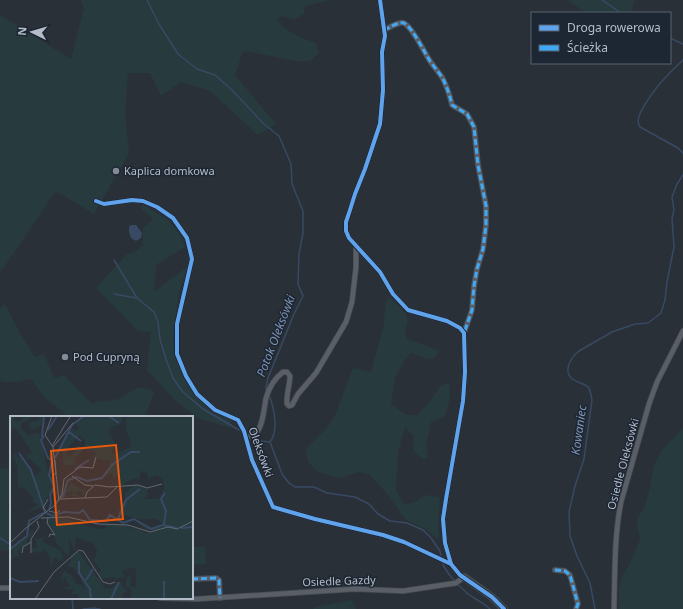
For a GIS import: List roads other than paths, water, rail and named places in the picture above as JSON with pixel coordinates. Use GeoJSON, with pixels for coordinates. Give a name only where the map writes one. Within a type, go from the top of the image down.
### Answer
{"type":"FeatureCollection","features":[{"type":"Feature","properties":{"kind":"street"},"geometry":{"type":"LineString","coordinates":[[380,0],[385,36],[382,52],[383,90],[380,124],[346,222],[346,231],[349,238],[380,272],[393,294],[408,310],[447,321],[460,328],[464,333]]}},
{"type":"Feature","properties":{"kind":"street"},"geometry":{"type":"LineString","coordinates":[[384,30],[399,22],[403,23],[409,28],[442,78],[449,93],[452,105],[467,114],[474,127],[478,165],[486,206],[486,225],[483,249],[477,269],[472,310],[464,333],[465,372],[463,401],[443,519],[445,543],[451,564]]}},
{"type":"Feature","properties":{"kind":"street","name":"Oleksówki"},"geometry":{"type":"LineString","coordinates":[[96,201],[104,204],[132,200],[143,201],[157,207],[173,218],[187,238],[192,260],[177,324],[177,354],[186,376],[197,394],[215,410],[238,420],[244,431],[252,460],[273,507],[315,519],[383,535],[404,542],[451,564],[462,579]]}},
{"type":"Feature","properties":{"kind":"street"},"geometry":{"type":"LineString","coordinates":[[246,437],[255,434],[260,427],[269,391],[278,375],[283,372],[287,372],[290,376],[286,399],[289,406],[292,405],[298,394],[316,373],[346,322],[354,289],[356,245]]}},
{"type":"Feature","properties":{"kind":"street","name":"Osiedle Oleksówki"},"geometry":{"type":"LineString","coordinates":[[614,609],[615,541],[621,502],[649,404],[657,382],[683,331]]}},
{"type":"Feature","properties":{"kind":"street"},"geometry":{"type":"LineString","coordinates":[[555,570],[565,571],[570,575],[578,604],[576,609]]}},
{"type":"Feature","properties":{"kind":"street"},"geometry":{"type":"LineString","coordinates":[[193,579],[216,578],[219,580],[220,598]]}},
{"type":"Feature","properties":{"kind":"street"},"geometry":{"type":"LineString","coordinates":[[462,579],[492,597],[504,609]]}},
{"type":"Feature","properties":{"kind":"street","name":"Osiedle Gazdy"},"geometry":{"type":"LineString","coordinates":[[193,599],[355,589],[403,591],[456,583],[462,579]]}},
{"type":"Feature","properties":{"kind":"water"},"geometry":{"type":"Polygon","coordinates":[[[131,225],[136,225],[142,233],[141,238],[136,241],[131,238],[129,232],[129,227],[131,225]]]}},
{"type":"Feature","properties":{"kind":"waterway","name":"Potok Oleksówki"},"geometry":{"type":"LineString","coordinates":[[147,0],[159,24],[178,54],[197,69],[215,75],[232,90],[264,124],[279,136],[291,164],[292,184],[303,211],[303,233],[299,254],[298,284],[303,296],[294,314],[268,378],[266,388],[267,392]]}},
{"type":"Feature","properties":{"kind":"waterway"},"geometry":{"type":"LineString","coordinates":[[602,0],[620,12]]}},
{"type":"Feature","properties":{"kind":"waterway"},"geometry":{"type":"LineString","coordinates":[[671,38],[683,44]]}},
{"type":"Feature","properties":{"kind":"waterway","name":"Kowaniec"},"geometry":{"type":"LineString","coordinates":[[683,60],[667,75],[653,92],[641,111],[638,121],[640,127],[678,148],[683,153]]}},
{"type":"Feature","properties":{"kind":"waterway","name":"Kowaniec"},"geometry":{"type":"LineString","coordinates":[[595,609],[590,583],[577,556],[570,536],[569,512],[575,486],[584,459],[592,400],[588,387],[570,377],[568,370],[570,361],[579,351],[612,332],[635,324],[648,323],[661,313],[665,300],[674,247],[672,218],[674,210],[672,197],[677,184],[683,175]]}},
{"type":"Feature","properties":{"kind":"waterway"},"geometry":{"type":"LineString","coordinates":[[114,260],[137,298],[154,312],[158,322],[160,339],[166,359],[173,378],[183,392],[203,409],[239,430]]}},
{"type":"Feature","properties":{"kind":"waterway"},"geometry":{"type":"LineString","coordinates":[[114,294],[136,298]]}},
{"type":"Feature","properties":{"kind":"waterway","name":"Potok Oleksówki"},"geometry":{"type":"LineString","coordinates":[[269,395],[273,406],[275,419],[273,437],[270,442],[282,474],[289,483],[295,487],[314,487],[327,493],[355,497],[369,504],[378,514],[390,521],[407,523],[423,530],[440,551],[441,557]]}},
{"type":"Feature","properties":{"kind":"waterway"},"geometry":{"type":"LineString","coordinates":[[253,439],[270,442]]}},
{"type":"Feature","properties":{"kind":"waterway"},"geometry":{"type":"LineString","coordinates":[[0,538],[10,544]]}},
{"type":"Feature","properties":{"kind":"waterway","name":"Potok Oleksówki"},"geometry":{"type":"LineString","coordinates":[[442,561],[449,574],[460,586],[490,609]]}},
{"type":"Feature","properties":{"kind":"waterway"},"geometry":{"type":"LineString","coordinates":[[72,599],[73,609]]}},
{"type":"Feature","properties":{"kind":"waterway"},"geometry":{"type":"LineString","coordinates":[[83,609],[100,609]]}},
{"type":"Feature","properties":{"kind":"place","name":"Kaplica domkowa"},"geometry":{"type":"Point","coordinates":[116,171]}},
{"type":"Feature","properties":{"kind":"place","name":"Pod Cupryną"},"geometry":{"type":"Point","coordinates":[65,357]}}]}
